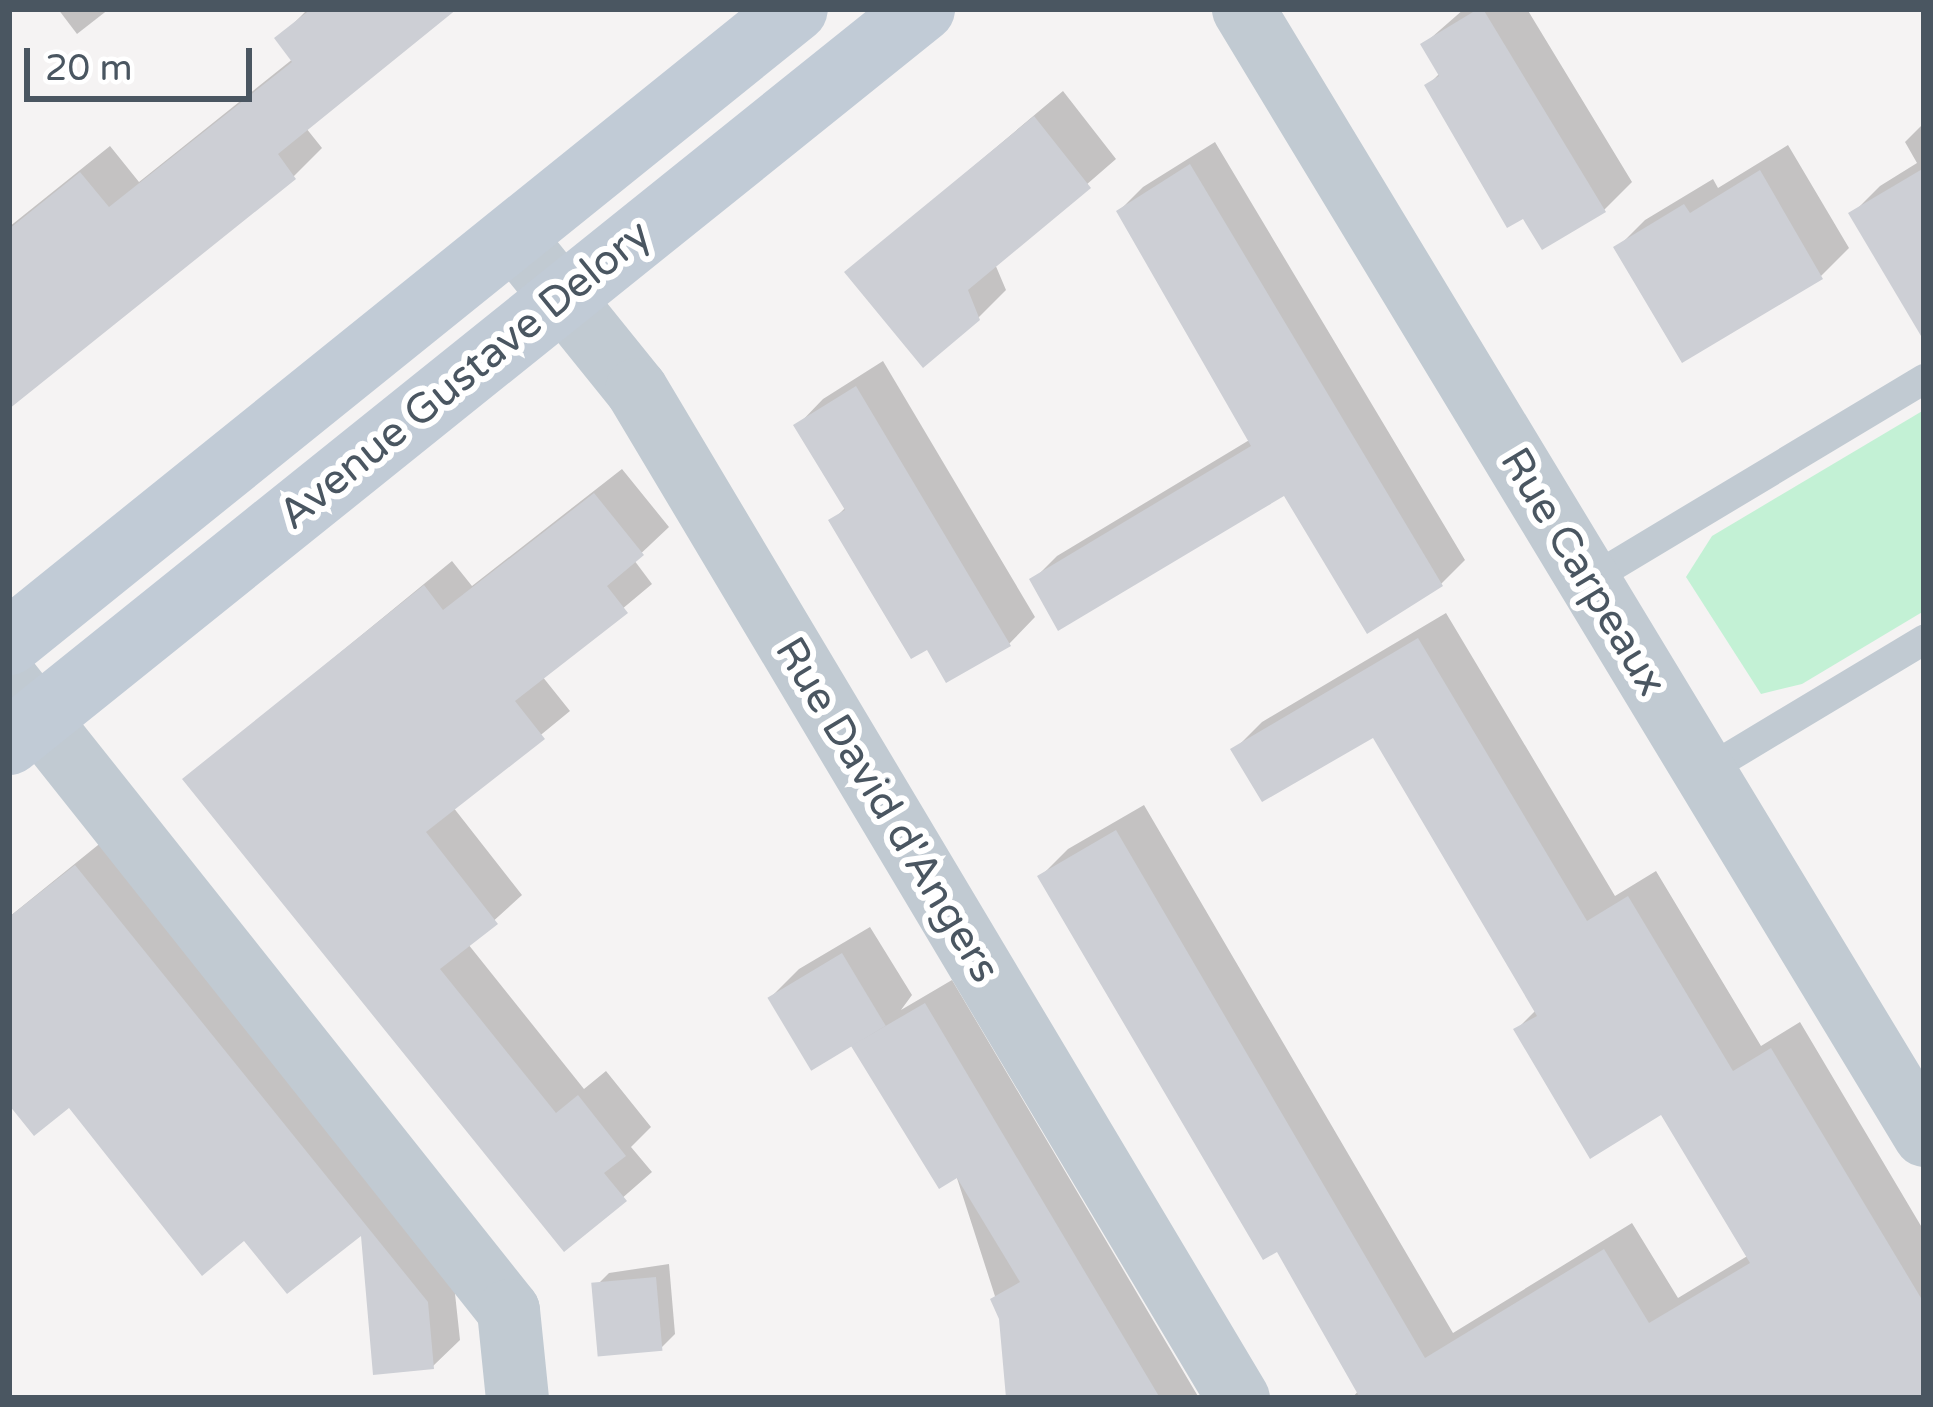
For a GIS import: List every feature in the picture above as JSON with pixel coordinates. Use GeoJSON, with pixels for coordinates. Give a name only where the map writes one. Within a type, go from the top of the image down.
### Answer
{"type":"FeatureCollection","features":[{"type":"Feature","properties":{"kind":"main road","name":"Avenue Gustave Delory"},"geometry":{"type":"LineString","coordinates":[[9,642],[795,9]]}},
{"type":"Feature","properties":{"kind":"main road","name":"Avenue Gustave Delory"},"geometry":{"type":"LineString","coordinates":[[19,714],[562,297],[922,9]]}},
{"type":"Feature","properties":{"kind":"street","name":"Rue Carpeaux"},"geometry":{"type":"LineString","coordinates":[[1243,9],[1924,1135]]}},
{"type":"Feature","properties":{"kind":"street","name":"Rue David d'Angers"},"geometry":{"type":"LineString","coordinates":[[514,238],[636,389],[1238,1398]]}},
{"type":"Feature","properties":{"kind":"street"},"geometry":{"type":"LineString","coordinates":[[19,714],[347,1103],[508,1310],[517,1398]]}},
{"type":"Feature","properties":{"kind":"lane"},"geometry":{"type":"LineString","coordinates":[[1588,580],[1924,379]]}},
{"type":"Feature","properties":{"kind":"lane"},"geometry":{"type":"LineString","coordinates":[[1704,772],[1924,640]]}},
{"type":"Feature","properties":{"kind":"green space"},"geometry":{"type":"Polygon","coordinates":[[[1924,410],[1924,611],[1802,684],[1761,694],[1686,577],[1712,536],[1924,410]]]}},
{"type":"Feature","properties":{"kind":"building"},"geometry":{"type":"Polygon","coordinates":[[[311,9],[457,9],[278,154],[296,179],[9,409],[9,229],[80,172],[109,207],[292,62],[274,38],[311,9]]]}},
{"type":"Feature","properties":{"kind":"building"},"geometry":{"type":"Polygon","coordinates":[[[1483,9],[1606,212],[1542,250],[1523,219],[1507,228],[1424,85],[1439,76],[1420,44],[1483,9]]]}},
{"type":"Feature","properties":{"kind":"building"},"geometry":{"type":"Polygon","coordinates":[[[1034,116],[1091,188],[968,290],[980,320],[923,368],[844,272],[1034,116]]]}},
{"type":"Feature","properties":{"kind":"building"},"geometry":{"type":"Polygon","coordinates":[[[1190,164],[1443,586],[1367,634],[1284,496],[1058,631],[1029,579],[1251,446],[1116,211],[1190,164]]]}},
{"type":"Feature","properties":{"kind":"building"},"geometry":{"type":"Polygon","coordinates":[[[1924,168],[1924,341],[1848,213],[1924,168]]]}},
{"type":"Feature","properties":{"kind":"building"},"geometry":{"type":"Polygon","coordinates":[[[1760,170],[1823,279],[1682,363],[1613,247],[1684,204],[1690,213],[1760,170]]]}},
{"type":"Feature","properties":{"kind":"building"},"geometry":{"type":"Polygon","coordinates":[[[856,386],[1011,646],[946,683],[927,650],[911,659],[828,520],[845,510],[793,425],[856,386]]]}},
{"type":"Feature","properties":{"kind":"building"},"geometry":{"type":"Polygon","coordinates":[[[594,493],[644,555],[607,586],[628,613],[515,701],[545,739],[426,832],[498,924],[440,969],[556,1113],[578,1095],[626,1156],[604,1173],[627,1201],[564,1252],[182,779],[424,585],[443,610],[594,493]]]}},
{"type":"Feature","properties":{"kind":"building"},"geometry":{"type":"Polygon","coordinates":[[[1418,638],[1587,921],[1628,896],[1733,1071],[1771,1048],[1924,1303],[1924,1398],[1360,1398],[1277,1252],[1263,1260],[1037,876],[1116,830],[1425,1358],[1604,1249],[1649,1323],[1750,1263],[1661,1115],[1590,1159],[1513,1029],[1537,1016],[1373,738],[1262,802],[1230,749],[1418,638]]]}},
{"type":"Feature","properties":{"kind":"building"},"geometry":{"type":"Polygon","coordinates":[[[75,865],[428,1302],[434,1369],[373,1375],[361,1236],[287,1294],[244,1241],[202,1276],[69,1108],[34,1136],[9,1105],[9,917],[75,865]]]}},
{"type":"Feature","properties":{"kind":"building"},"geometry":{"type":"Polygon","coordinates":[[[842,953],[886,1026],[811,1071],[767,998],[842,953]]]}},
{"type":"Feature","properties":{"kind":"building"},"geometry":{"type":"Polygon","coordinates":[[[925,1003],[1160,1398],[1006,1398],[999,1319],[990,1299],[1020,1282],[957,1178],[939,1189],[851,1046],[925,1003]]]}},
{"type":"Feature","properties":{"kind":"building"},"geometry":{"type":"Polygon","coordinates":[[[656,1277],[662,1351],[598,1356],[591,1283],[656,1277]]]}}]}
